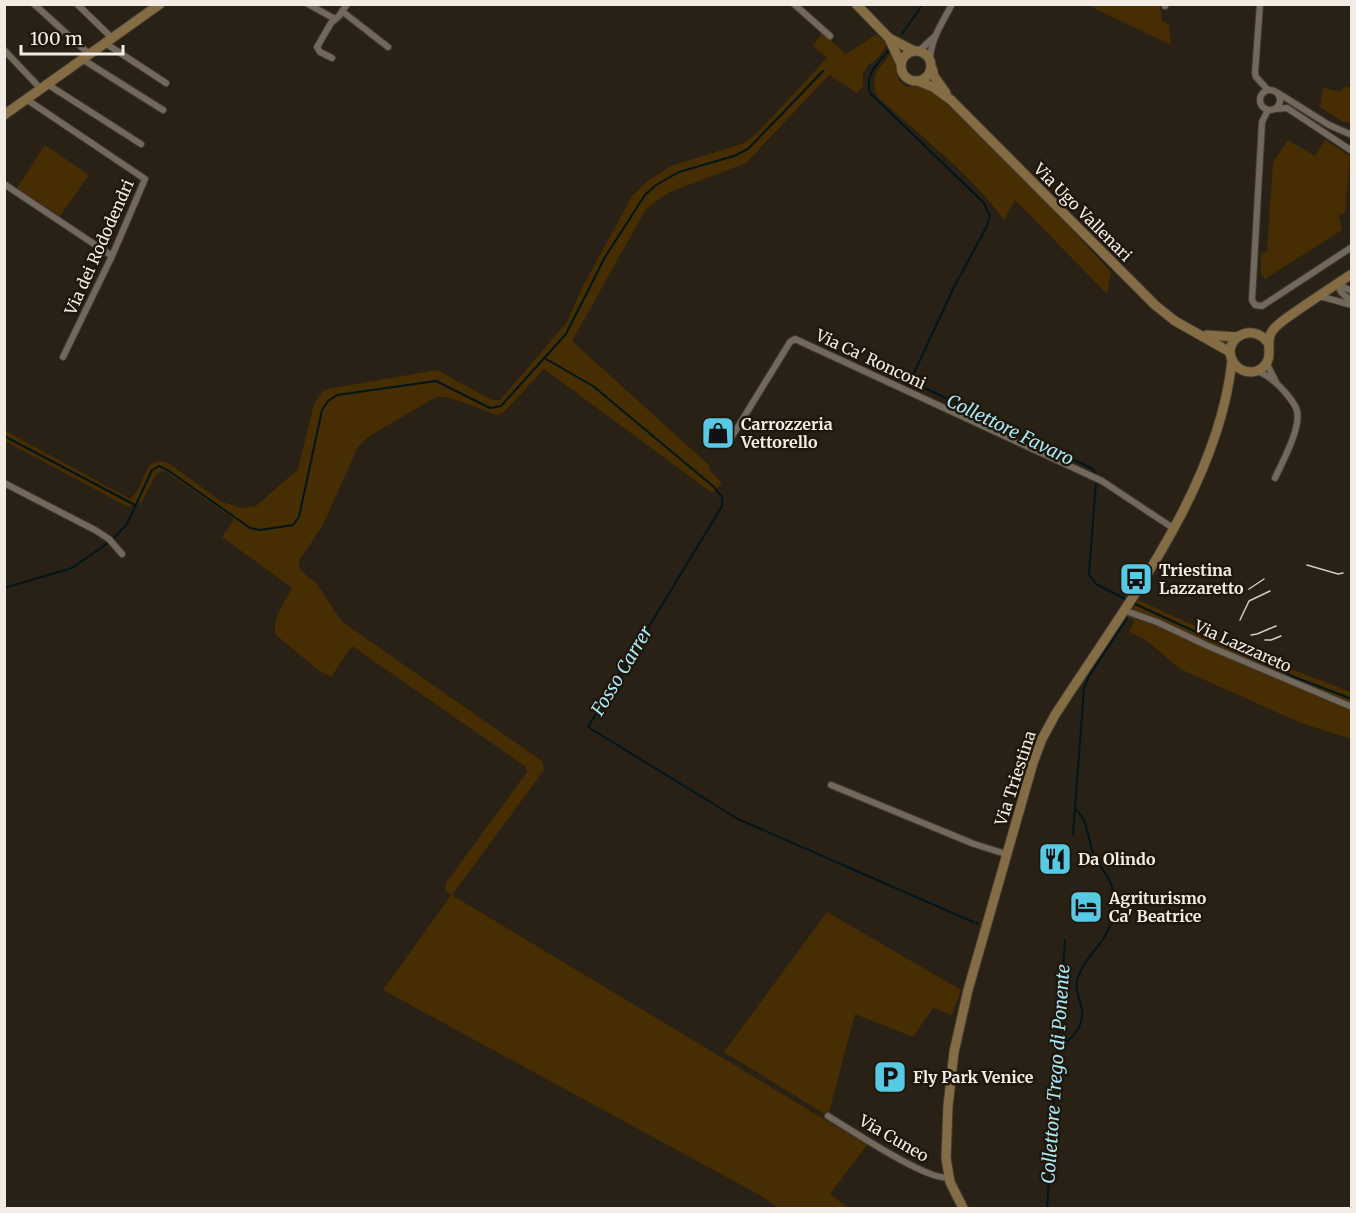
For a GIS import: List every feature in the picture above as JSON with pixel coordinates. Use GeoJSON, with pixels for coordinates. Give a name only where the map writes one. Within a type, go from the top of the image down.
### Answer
{"type":"FeatureCollection","features":[{"type":"Feature","properties":{"kind":"street"},"geometry":{"type":"LineString","coordinates":[[34,4],[85,57],[163,110]]}},
{"type":"Feature","properties":{"kind":"street"},"geometry":{"type":"LineString","coordinates":[[77,4],[109,40],[166,82]]}},
{"type":"Feature","properties":{"kind":"street"},"geometry":{"type":"LineString","coordinates":[[4,115],[160,4]]}},
{"type":"Feature","properties":{"kind":"street"},"geometry":{"type":"LineString","coordinates":[[308,4],[335,19]]}},
{"type":"Feature","properties":{"kind":"street"},"geometry":{"type":"LineString","coordinates":[[332,58],[320,52],[317,47],[347,4]]}},
{"type":"Feature","properties":{"kind":"street"},"geometry":{"type":"LineString","coordinates":[[794,4],[830,36]]}},
{"type":"Feature","properties":{"kind":"street","name":"Via Ugo Vallenari"},"geometry":{"type":"LineString","coordinates":[[856,4],[889,38],[904,75],[930,85],[951,100]]}},
{"type":"Feature","properties":{"kind":"street"},"geometry":{"type":"LineString","coordinates":[[918,81],[927,76],[935,36],[952,4]]}},
{"type":"Feature","properties":{"kind":"street"},"geometry":{"type":"LineString","coordinates":[[1260,4],[1256,77],[1268,90],[1278,93],[1329,125],[1352,135]]}},
{"type":"Feature","properties":{"kind":"street"},"geometry":{"type":"LineString","coordinates":[[343,12],[388,47]]}},
{"type":"Feature","properties":{"kind":"street"},"geometry":{"type":"LineString","coordinates":[[901,64],[906,55],[917,51],[935,36]]}},
{"type":"Feature","properties":{"kind":"street","name":"Via Ugo Vallenari"},"geometry":{"type":"LineString","coordinates":[[889,38],[917,51],[931,64],[934,76],[951,100],[1155,305],[1175,321],[1202,335],[1231,356]]}},
{"type":"Feature","properties":{"kind":"street"},"geometry":{"type":"LineString","coordinates":[[4,50],[44,86],[141,144]]}},
{"type":"Feature","properties":{"kind":"street"},"geometry":{"type":"LineString","coordinates":[[1268,90],[1262,94],[1260,100],[1263,106],[1272,109],[1287,108],[1352,151]]}},
{"type":"Feature","properties":{"kind":"street"},"geometry":{"type":"LineString","coordinates":[[1278,93],[1281,99],[1262,122],[1252,300],[1255,304],[1262,306],[1352,247]]}},
{"type":"Feature","properties":{"kind":"street","name":"Via dei Rododendri"},"geometry":{"type":"LineString","coordinates":[[26,99],[145,179],[112,256],[63,357]]}},
{"type":"Feature","properties":{"kind":"street"},"geometry":{"type":"LineString","coordinates":[[4,184],[112,256]]}},
{"type":"Feature","properties":{"kind":"street"},"geometry":{"type":"LineString","coordinates":[[1268,343],[1274,328],[1352,274]]}},
{"type":"Feature","properties":{"kind":"street"},"geometry":{"type":"LineString","coordinates":[[1337,284],[1352,291]]}},
{"type":"Feature","properties":{"kind":"street"},"geometry":{"type":"LineString","coordinates":[[1337,284],[1342,294],[1352,303]]}},
{"type":"Feature","properties":{"kind":"street"},"geometry":{"type":"LineString","coordinates":[[1275,478],[1296,429],[1298,418],[1293,402],[1268,376],[1238,368],[1231,356],[1237,337],[1242,334],[1259,332],[1303,301],[1316,298],[1352,303]]}},
{"type":"Feature","properties":{"kind":"street"},"geometry":{"type":"LineString","coordinates":[[1253,332],[1259,334],[1268,343],[1269,366],[1278,385]]}},
{"type":"Feature","properties":{"kind":"street","name":"Via Ugo Vallenari"},"geometry":{"type":"LineString","coordinates":[[1202,335],[1237,337]]}},
{"type":"Feature","properties":{"kind":"street","name":"Via Ca' Ronconi"},"geometry":{"type":"LineString","coordinates":[[728,443],[790,342],[795,339],[1102,481],[1173,528]]}},
{"type":"Feature","properties":{"kind":"street","name":"Via Triestina"},"geometry":{"type":"LineString","coordinates":[[963,1209],[949,1177],[946,1137],[952,1062],[959,1023],[1006,854],[1042,739],[1054,715],[1134,594],[1173,528],[1209,453],[1228,393],[1231,356]]}},
{"type":"Feature","properties":{"kind":"street"},"geometry":{"type":"LineString","coordinates":[[1253,371],[1268,360]]}},
{"type":"Feature","properties":{"kind":"street","name":"Via Triestina"},"geometry":{"type":"LineString","coordinates":[[1228,393],[1238,379],[1253,371]]}},
{"type":"Feature","properties":{"kind":"street"},"geometry":{"type":"LineString","coordinates":[[4,483],[89,526],[111,541],[122,554]]}},
{"type":"Feature","properties":{"kind":"street","name":"Via Lazzareto"},"geometry":{"type":"LineString","coordinates":[[1124,609],[1352,707]]}},
{"type":"Feature","properties":{"kind":"street"},"geometry":{"type":"LineString","coordinates":[[831,785],[974,844],[1006,854]]}},
{"type":"Feature","properties":{"kind":"street","name":"Via Cuneo"},"geometry":{"type":"LineString","coordinates":[[828,1116],[919,1170],[942,1178],[949,1177]]}},
{"type":"Feature","properties":{"kind":"shaded area"},"geometry":{"type":"Polygon","coordinates":[[[1087,5],[1160,5],[1162,21],[1169,25],[1171,45],[1087,5]]]}},
{"type":"Feature","properties":{"kind":"shaded area"},"geometry":{"type":"Polygon","coordinates":[[[822,33],[846,54],[877,34],[887,45],[876,60],[868,65],[863,74],[863,86],[857,93],[829,75],[746,163],[668,193],[646,209],[572,341],[710,466],[708,468],[722,483],[712,493],[544,369],[503,413],[497,415],[448,397],[436,397],[368,437],[357,449],[323,525],[299,561],[300,569],[316,583],[344,623],[542,761],[544,770],[452,895],[867,1145],[830,1194],[848,1208],[778,1208],[763,1197],[383,990],[451,895],[445,890],[446,883],[527,772],[526,767],[352,646],[331,677],[318,670],[276,635],[277,617],[292,588],[222,537],[234,519],[168,473],[162,471],[156,474],[142,502],[128,507],[5,441],[4,430],[130,499],[149,467],[161,462],[170,464],[222,502],[242,508],[256,506],[298,469],[314,404],[322,392],[327,389],[437,370],[492,400],[500,400],[567,322],[583,286],[632,196],[646,182],[671,166],[744,143],[758,132],[827,58],[813,46],[822,33]]]}},
{"type":"Feature","properties":{"kind":"shaded area"},"geometry":{"type":"Polygon","coordinates":[[[892,52],[897,62],[898,79],[906,87],[917,85],[932,89],[1065,222],[1111,272],[1107,294],[1015,200],[1004,220],[976,186],[878,97],[874,84],[875,78],[892,52]]]}},
{"type":"Feature","properties":{"kind":"shaded area"},"geometry":{"type":"Polygon","coordinates":[[[1346,86],[1351,88],[1351,123],[1343,122],[1320,107],[1323,87],[1340,92],[1346,86]]]}},
{"type":"Feature","properties":{"kind":"shaded area"},"geometry":{"type":"Polygon","coordinates":[[[1288,140],[1315,156],[1325,140],[1350,156],[1345,213],[1339,215],[1342,230],[1265,279],[1261,273],[1261,253],[1267,252],[1273,162],[1288,140]]]}},
{"type":"Feature","properties":{"kind":"shaded area"},"geometry":{"type":"Polygon","coordinates":[[[45,145],[89,175],[60,216],[17,188],[45,145]]]}},
{"type":"Feature","properties":{"kind":"shaded area"},"geometry":{"type":"Polygon","coordinates":[[[1138,600],[1283,666],[1351,692],[1351,739],[1301,723],[1180,669],[1152,645],[1129,632],[1135,620],[1126,617],[1138,600]]]}},
{"type":"Feature","properties":{"kind":"shaded area"},"geometry":{"type":"Polygon","coordinates":[[[827,912],[961,990],[952,1015],[933,1008],[913,1037],[855,1014],[828,1116],[724,1052],[827,912]]]}},
{"type":"Feature","properties":{"kind":"waterway"},"geometry":{"type":"LineString","coordinates":[[902,34],[923,4]]}},
{"type":"Feature","properties":{"kind":"waterway","name":"Collettore Favaro"},"geometry":{"type":"LineString","coordinates":[[890,49],[871,74],[870,93],[984,203],[990,216],[987,226],[953,289],[912,381],[1093,469],[1096,475]]}},
{"type":"Feature","properties":{"kind":"waterway"},"geometry":{"type":"LineString","coordinates":[[4,588],[72,568],[112,540],[127,524],[152,470],[159,466],[250,528],[260,530],[293,525],[299,517],[322,410],[328,401],[337,395],[436,381],[490,408],[501,406],[566,334],[605,257],[645,195],[656,185],[679,172],[734,156],[748,149],[823,71]]}},
{"type":"Feature","properties":{"kind":"waterway","name":"Fosso Carrer"},"geometry":{"type":"LineString","coordinates":[[546,359],[593,386],[714,487],[722,497],[722,506],[588,727],[738,819],[973,922]]}},
{"type":"Feature","properties":{"kind":"waterway"},"geometry":{"type":"LineString","coordinates":[[4,436],[135,505]]}},
{"type":"Feature","properties":{"kind":"waterway","name":"Collettore Favaro"},"geometry":{"type":"LineString","coordinates":[[1096,481],[1089,575],[1096,584],[1127,600]]}},
{"type":"Feature","properties":{"kind":"waterway","name":"Collettore Favaro"},"geometry":{"type":"LineString","coordinates":[[1133,603],[1294,677],[1352,699]]}},
{"type":"Feature","properties":{"kind":"waterway","name":"Collettore Trego di Ponente"},"geometry":{"type":"LineString","coordinates":[[1073,835],[1084,688],[1089,676],[1127,618]]}},
{"type":"Feature","properties":{"kind":"waterway"},"geometry":{"type":"LineString","coordinates":[[1058,1049],[1071,1038],[1080,1024],[1082,1008],[1076,985],[1078,976],[1107,932],[1114,907],[1110,882],[1094,855],[1086,825],[1076,809]]}},
{"type":"Feature","properties":{"kind":"waterway","name":"Collettore Trego di Ponente"},"geometry":{"type":"LineString","coordinates":[[1047,1208],[1065,940]]}},
{"type":"Feature","properties":{"kind":"tram line"},"geometry":{"type":"LineString","coordinates":[[1307,565],[1338,574],[1343,573]]}},
{"type":"Feature","properties":{"kind":"tram line"},"geometry":{"type":"LineString","coordinates":[[1249,589],[1264,579]]}},
{"type":"Feature","properties":{"kind":"tram line"},"geometry":{"type":"LineString","coordinates":[[1240,620],[1249,601],[1270,591]]}},
{"type":"Feature","properties":{"kind":"tram line"},"geometry":{"type":"LineString","coordinates":[[1251,635],[1276,626]]}},
{"type":"Feature","properties":{"kind":"tram line"},"geometry":{"type":"LineString","coordinates":[[1265,640],[1281,636]]}},
{"type":"Feature","properties":{"kind":"place","name":"Carrozzeria Vettorello"},"geometry":{"type":"Point","coordinates":[718,433]}},
{"type":"Feature","properties":{"kind":"place","name":"Triestina Lazzaretto"},"geometry":{"type":"Point","coordinates":[1136,579]}},
{"type":"Feature","properties":{"kind":"place","name":"Da Olindo"},"geometry":{"type":"Point","coordinates":[1055,859]}},
{"type":"Feature","properties":{"kind":"place","name":"Agriturismo Ca' Beatrice"},"geometry":{"type":"Point","coordinates":[1086,907]}},
{"type":"Feature","properties":{"kind":"place","name":"Fly Park Venice"},"geometry":{"type":"Point","coordinates":[890,1077]}}]}
